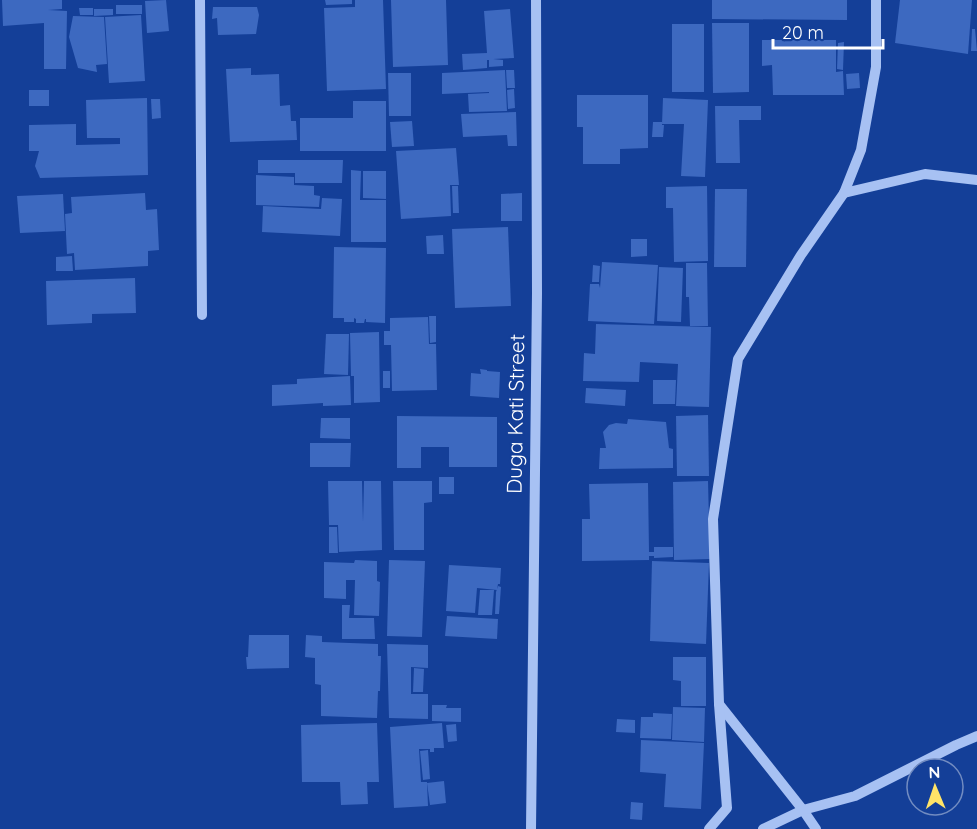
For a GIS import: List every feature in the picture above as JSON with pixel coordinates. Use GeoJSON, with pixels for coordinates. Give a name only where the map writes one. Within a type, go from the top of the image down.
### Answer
{"type":"FeatureCollection","features":[{"type":"Feature","properties":{"kind":"street"},"geometry":{"type":"LineString","coordinates":[[200,0],[202,315]]}},
{"type":"Feature","properties":{"kind":"street","name":"Duga Kati Street"},"geometry":{"type":"LineString","coordinates":[[531,829],[537,293],[536,0]]}},
{"type":"Feature","properties":{"kind":"street"},"geometry":{"type":"LineString","coordinates":[[709,829],[727,808],[718,704],[713,519],[738,359],[801,255],[844,193],[861,150],[876,67],[876,0]]}},
{"type":"Feature","properties":{"kind":"street"},"geometry":{"type":"LineString","coordinates":[[844,193],[925,174],[977,180]]}},
{"type":"Feature","properties":{"kind":"street"},"geometry":{"type":"LineString","coordinates":[[718,704],[816,829]]}},
{"type":"Feature","properties":{"kind":"street"},"geometry":{"type":"LineString","coordinates":[[763,829],[803,810],[855,796],[977,736]]}},
{"type":"Feature","properties":{"kind":"building"},"geometry":{"type":"Polygon","coordinates":[[[2,0],[62,0],[62,9],[48,10],[67,11],[66,69],[44,69],[44,23],[3,26],[2,0]]]}},
{"type":"Feature","properties":{"kind":"building"},"geometry":{"type":"Polygon","coordinates":[[[166,0],[169,31],[147,33],[145,1],[166,0]]]}},
{"type":"Feature","properties":{"kind":"building"},"geometry":{"type":"Polygon","coordinates":[[[325,0],[352,0],[352,4],[326,5],[325,0]]]}},
{"type":"Feature","properties":{"kind":"building"},"geometry":{"type":"Polygon","coordinates":[[[355,0],[383,0],[386,89],[327,91],[324,8],[355,7],[355,0]]]}},
{"type":"Feature","properties":{"kind":"building"},"geometry":{"type":"Polygon","coordinates":[[[391,0],[446,0],[448,65],[393,67],[391,0]]]}},
{"type":"Feature","properties":{"kind":"building"},"geometry":{"type":"Polygon","coordinates":[[[712,0],[847,0],[847,20],[712,19],[712,0]]]}},
{"type":"Feature","properties":{"kind":"building"},"geometry":{"type":"Polygon","coordinates":[[[900,0],[972,0],[968,54],[895,43],[900,0]]]}},
{"type":"Feature","properties":{"kind":"building"},"geometry":{"type":"Polygon","coordinates":[[[116,5],[142,5],[142,14],[116,14],[116,5]]]}},
{"type":"Feature","properties":{"kind":"building"},"geometry":{"type":"Polygon","coordinates":[[[213,7],[257,7],[259,15],[256,34],[218,35],[217,18],[212,19],[213,7]]]}},
{"type":"Feature","properties":{"kind":"building"},"geometry":{"type":"Polygon","coordinates":[[[79,8],[93,8],[93,15],[80,15],[79,8]]]}},
{"type":"Feature","properties":{"kind":"building"},"geometry":{"type":"Polygon","coordinates":[[[94,9],[113,9],[113,15],[94,16],[94,9]]]}},
{"type":"Feature","properties":{"kind":"building"},"geometry":{"type":"Polygon","coordinates":[[[510,9],[514,58],[493,59],[503,60],[503,66],[489,67],[489,60],[487,60],[487,68],[463,70],[462,54],[487,53],[484,11],[510,9]]]}},
{"type":"Feature","properties":{"kind":"building"},"geometry":{"type":"Polygon","coordinates":[[[141,15],[145,81],[109,83],[105,17],[141,15]]]}},
{"type":"Feature","properties":{"kind":"building"},"geometry":{"type":"Polygon","coordinates":[[[73,16],[104,17],[107,64],[96,65],[97,72],[78,68],[69,37],[73,16]]]}},
{"type":"Feature","properties":{"kind":"building"},"geometry":{"type":"Polygon","coordinates":[[[712,23],[749,23],[749,92],[713,93],[712,23]]]}},
{"type":"Feature","properties":{"kind":"building"},"geometry":{"type":"Polygon","coordinates":[[[672,24],[704,24],[704,92],[672,92],[672,24]]]}},
{"type":"Feature","properties":{"kind":"building"},"geometry":{"type":"Polygon","coordinates":[[[972,29],[975,29],[977,51],[971,51],[972,29]]]}},
{"type":"Feature","properties":{"kind":"building"},"geometry":{"type":"Polygon","coordinates":[[[762,40],[836,40],[836,72],[843,71],[844,95],[773,95],[772,65],[762,66],[762,40]]]}},
{"type":"Feature","properties":{"kind":"building"},"geometry":{"type":"Polygon","coordinates":[[[844,42],[843,70],[837,69],[838,43],[844,42]]]}},
{"type":"Feature","properties":{"kind":"building"},"geometry":{"type":"Polygon","coordinates":[[[251,68],[251,75],[279,74],[280,106],[290,105],[291,121],[296,121],[297,140],[230,142],[226,69],[251,68]]]}},
{"type":"Feature","properties":{"kind":"building"},"geometry":{"type":"Polygon","coordinates":[[[505,70],[507,111],[469,112],[468,94],[489,92],[442,94],[442,73],[505,70]]]}},
{"type":"Feature","properties":{"kind":"building"},"geometry":{"type":"Polygon","coordinates":[[[506,70],[514,70],[515,88],[507,88],[506,70]]]}},
{"type":"Feature","properties":{"kind":"building"},"geometry":{"type":"Polygon","coordinates":[[[388,73],[411,73],[411,116],[389,116],[388,73]]]}},
{"type":"Feature","properties":{"kind":"building"},"geometry":{"type":"Polygon","coordinates":[[[859,73],[860,88],[847,89],[846,74],[859,73]]]}},
{"type":"Feature","properties":{"kind":"building"},"geometry":{"type":"Polygon","coordinates":[[[514,89],[515,108],[508,109],[507,90],[514,89]]]}},
{"type":"Feature","properties":{"kind":"building"},"geometry":{"type":"Polygon","coordinates":[[[29,90],[49,90],[49,106],[29,106],[29,90]]]}},
{"type":"Feature","properties":{"kind":"building"},"geometry":{"type":"Polygon","coordinates":[[[577,95],[648,95],[648,148],[620,149],[620,164],[583,164],[583,127],[577,127],[577,95]]]}},
{"type":"Feature","properties":{"kind":"building"},"geometry":{"type":"Polygon","coordinates":[[[147,98],[148,175],[40,178],[35,166],[39,151],[29,151],[29,125],[76,124],[76,145],[120,144],[120,138],[87,138],[86,100],[147,98]]]}},
{"type":"Feature","properties":{"kind":"building"},"geometry":{"type":"Polygon","coordinates":[[[663,98],[708,100],[705,177],[681,176],[684,124],[662,124],[663,98]]]}},
{"type":"Feature","properties":{"kind":"building"},"geometry":{"type":"Polygon","coordinates":[[[151,99],[160,99],[161,118],[152,119],[151,99]]]}},
{"type":"Feature","properties":{"kind":"building"},"geometry":{"type":"Polygon","coordinates":[[[353,101],[386,101],[386,151],[300,151],[300,118],[353,118],[353,101]]]}},
{"type":"Feature","properties":{"kind":"building"},"geometry":{"type":"Polygon","coordinates":[[[715,106],[761,106],[761,120],[739,120],[740,163],[716,163],[715,106]]]}},
{"type":"Feature","properties":{"kind":"building"},"geometry":{"type":"Polygon","coordinates":[[[516,112],[517,146],[508,146],[507,135],[463,137],[461,114],[516,112]]]}},
{"type":"Feature","properties":{"kind":"building"},"geometry":{"type":"Polygon","coordinates":[[[412,121],[414,146],[392,147],[390,122],[412,121]]]}},
{"type":"Feature","properties":{"kind":"building"},"geometry":{"type":"Polygon","coordinates":[[[653,122],[662,122],[664,125],[663,137],[652,137],[653,122]]]}},
{"type":"Feature","properties":{"kind":"building"},"geometry":{"type":"Polygon","coordinates":[[[456,148],[459,185],[450,185],[451,216],[401,219],[396,151],[456,148]]]}},
{"type":"Feature","properties":{"kind":"building"},"geometry":{"type":"Polygon","coordinates":[[[258,160],[343,160],[342,183],[295,183],[295,173],[258,173],[258,160]]]}},
{"type":"Feature","properties":{"kind":"building"},"geometry":{"type":"Polygon","coordinates":[[[351,170],[361,171],[360,200],[386,200],[386,242],[351,242],[351,170]]]}},
{"type":"Feature","properties":{"kind":"building"},"geometry":{"type":"Polygon","coordinates":[[[363,171],[386,171],[386,199],[363,198],[363,171]]]}},
{"type":"Feature","properties":{"kind":"building"},"geometry":{"type":"Polygon","coordinates":[[[256,175],[294,177],[294,185],[314,186],[314,195],[320,196],[319,207],[256,205],[256,175]]]}},
{"type":"Feature","properties":{"kind":"building"},"geometry":{"type":"Polygon","coordinates":[[[452,186],[458,186],[459,213],[453,213],[452,186]]]}},
{"type":"Feature","properties":{"kind":"building"},"geometry":{"type":"Polygon","coordinates":[[[707,186],[708,261],[674,262],[673,208],[666,208],[666,187],[707,186]]]}},
{"type":"Feature","properties":{"kind":"building"},"geometry":{"type":"Polygon","coordinates":[[[715,189],[747,189],[746,267],[714,267],[715,189]]]}},
{"type":"Feature","properties":{"kind":"building"},"geometry":{"type":"Polygon","coordinates":[[[145,193],[146,210],[157,209],[159,250],[148,251],[148,266],[75,270],[74,253],[67,254],[65,214],[72,213],[71,197],[145,193]]]}},
{"type":"Feature","properties":{"kind":"building"},"geometry":{"type":"Polygon","coordinates":[[[522,193],[522,221],[501,221],[501,194],[522,193]]]}},
{"type":"Feature","properties":{"kind":"building"},"geometry":{"type":"Polygon","coordinates":[[[63,194],[65,231],[20,233],[17,196],[63,194]]]}},
{"type":"Feature","properties":{"kind":"building"},"geometry":{"type":"Polygon","coordinates":[[[322,198],[342,199],[340,236],[262,232],[263,206],[321,209],[322,198]]]}},
{"type":"Feature","properties":{"kind":"building"},"geometry":{"type":"Polygon","coordinates":[[[508,227],[511,306],[455,308],[452,229],[508,227]]]}},
{"type":"Feature","properties":{"kind":"building"},"geometry":{"type":"Polygon","coordinates":[[[443,235],[444,254],[427,254],[426,236],[443,235]]]}},
{"type":"Feature","properties":{"kind":"building"},"geometry":{"type":"Polygon","coordinates":[[[631,239],[647,239],[647,256],[631,257],[631,239]]]}},
{"type":"Feature","properties":{"kind":"building"},"geometry":{"type":"Polygon","coordinates":[[[334,247],[386,248],[385,323],[366,322],[365,319],[364,323],[356,323],[354,318],[354,322],[344,322],[344,318],[333,318],[334,247]]]}},
{"type":"Feature","properties":{"kind":"building"},"geometry":{"type":"Polygon","coordinates":[[[72,256],[73,271],[56,271],[56,257],[72,256]]]}},
{"type":"Feature","properties":{"kind":"building"},"geometry":{"type":"Polygon","coordinates":[[[602,262],[658,265],[654,324],[588,321],[590,284],[599,284],[600,288],[602,262]]]}},
{"type":"Feature","properties":{"kind":"building"},"geometry":{"type":"Polygon","coordinates":[[[686,263],[707,263],[708,326],[690,326],[689,297],[686,297],[686,263]]]}},
{"type":"Feature","properties":{"kind":"building"},"geometry":{"type":"Polygon","coordinates":[[[593,265],[600,266],[599,282],[592,282],[593,265]]]}},
{"type":"Feature","properties":{"kind":"building"},"geometry":{"type":"Polygon","coordinates":[[[659,267],[683,268],[681,322],[657,321],[659,267]]]}},
{"type":"Feature","properties":{"kind":"building"},"geometry":{"type":"Polygon","coordinates":[[[135,278],[136,313],[92,314],[92,323],[47,325],[46,281],[135,278]]]}},
{"type":"Feature","properties":{"kind":"building"},"geometry":{"type":"Polygon","coordinates":[[[429,316],[436,316],[436,342],[430,343],[429,316]]]}},
{"type":"Feature","properties":{"kind":"building"},"geometry":{"type":"Polygon","coordinates":[[[428,317],[429,344],[436,344],[437,390],[392,391],[391,345],[384,345],[384,331],[390,331],[390,318],[428,317]]]}},
{"type":"Feature","properties":{"kind":"building"},"geometry":{"type":"Polygon","coordinates":[[[596,324],[711,327],[709,407],[676,406],[678,364],[640,362],[639,382],[583,381],[584,353],[595,354],[596,324]]]}},
{"type":"Feature","properties":{"kind":"building"},"geometry":{"type":"Polygon","coordinates":[[[379,332],[380,402],[354,403],[350,333],[379,332]]]}},
{"type":"Feature","properties":{"kind":"building"},"geometry":{"type":"Polygon","coordinates":[[[326,334],[349,334],[348,375],[324,374],[326,334]]]}},
{"type":"Feature","properties":{"kind":"building"},"geometry":{"type":"Polygon","coordinates":[[[480,369],[500,372],[499,398],[470,396],[471,373],[481,374],[480,369]]]}},
{"type":"Feature","properties":{"kind":"building"},"geometry":{"type":"Polygon","coordinates":[[[383,371],[390,371],[390,388],[383,388],[383,371]]]}},
{"type":"Feature","properties":{"kind":"building"},"geometry":{"type":"Polygon","coordinates":[[[350,376],[351,405],[323,406],[323,403],[272,406],[272,385],[297,384],[297,379],[350,376]]]}},
{"type":"Feature","properties":{"kind":"building"},"geometry":{"type":"Polygon","coordinates":[[[653,380],[676,380],[675,404],[653,404],[653,380]]]}},
{"type":"Feature","properties":{"kind":"building"},"geometry":{"type":"Polygon","coordinates":[[[586,388],[626,390],[625,406],[585,403],[586,388]]]}},
{"type":"Feature","properties":{"kind":"building"},"geometry":{"type":"Polygon","coordinates":[[[708,415],[709,476],[677,476],[676,416],[708,415]]]}},
{"type":"Feature","properties":{"kind":"building"},"geometry":{"type":"Polygon","coordinates":[[[397,416],[497,417],[497,467],[449,467],[449,447],[421,447],[421,468],[397,468],[397,416]]]}},
{"type":"Feature","properties":{"kind":"building"},"geometry":{"type":"Polygon","coordinates":[[[321,418],[350,418],[350,439],[320,438],[321,418]]]}},
{"type":"Feature","properties":{"kind":"building"},"geometry":{"type":"Polygon","coordinates":[[[628,419],[666,422],[669,448],[673,449],[673,468],[599,469],[600,448],[606,448],[603,432],[609,425],[627,424],[628,419]]]}},
{"type":"Feature","properties":{"kind":"building"},"geometry":{"type":"Polygon","coordinates":[[[310,443],[351,443],[350,467],[310,467],[310,443]]]}},
{"type":"Feature","properties":{"kind":"building"},"geometry":{"type":"Polygon","coordinates":[[[439,477],[454,477],[454,494],[439,494],[439,477]]]}},
{"type":"Feature","properties":{"kind":"building"},"geometry":{"type":"Polygon","coordinates":[[[328,481],[362,481],[363,522],[364,481],[381,481],[382,550],[339,552],[338,525],[329,525],[328,481]]]}},
{"type":"Feature","properties":{"kind":"building"},"geometry":{"type":"Polygon","coordinates":[[[393,481],[432,481],[432,502],[424,503],[424,550],[394,550],[393,481]]]}},
{"type":"Feature","properties":{"kind":"building"},"geometry":{"type":"Polygon","coordinates":[[[708,481],[710,559],[674,560],[673,482],[708,481]]]}},
{"type":"Feature","properties":{"kind":"building"},"geometry":{"type":"Polygon","coordinates":[[[648,483],[649,552],[654,552],[654,547],[673,547],[673,557],[649,556],[649,560],[582,561],[582,519],[590,519],[589,484],[648,483]]]}},
{"type":"Feature","properties":{"kind":"building"},"geometry":{"type":"Polygon","coordinates":[[[329,527],[337,527],[338,553],[329,553],[329,527]]]}},
{"type":"Feature","properties":{"kind":"building"},"geometry":{"type":"Polygon","coordinates":[[[355,560],[377,561],[377,581],[380,582],[379,616],[354,615],[355,580],[346,580],[346,599],[324,598],[324,562],[354,563],[355,560]]]}},
{"type":"Feature","properties":{"kind":"building"},"geometry":{"type":"Polygon","coordinates":[[[389,560],[425,561],[422,637],[387,636],[389,560]]]}},
{"type":"Feature","properties":{"kind":"building"},"geometry":{"type":"Polygon","coordinates":[[[652,561],[709,563],[706,644],[650,641],[652,561]]]}},
{"type":"Feature","properties":{"kind":"building"},"geometry":{"type":"Polygon","coordinates":[[[449,565],[501,568],[500,584],[497,590],[477,588],[475,613],[446,611],[449,565]]]}},
{"type":"Feature","properties":{"kind":"building"},"geometry":{"type":"Polygon","coordinates":[[[498,586],[501,587],[499,614],[495,614],[496,592],[498,586]]]}},
{"type":"Feature","properties":{"kind":"building"},"geometry":{"type":"Polygon","coordinates":[[[480,590],[494,590],[492,615],[478,615],[480,590]]]}},
{"type":"Feature","properties":{"kind":"building"},"geometry":{"type":"Polygon","coordinates":[[[342,605],[350,605],[349,618],[374,618],[375,639],[342,639],[342,605]]]}},
{"type":"Feature","properties":{"kind":"building"},"geometry":{"type":"Polygon","coordinates":[[[447,616],[498,619],[497,639],[445,636],[447,616]]]}},
{"type":"Feature","properties":{"kind":"building"},"geometry":{"type":"Polygon","coordinates":[[[249,635],[289,635],[289,668],[247,669],[249,635]]]}},
{"type":"Feature","properties":{"kind":"building"},"geometry":{"type":"Polygon","coordinates":[[[306,635],[322,636],[322,642],[378,644],[378,656],[381,656],[377,718],[321,716],[321,685],[315,684],[315,658],[305,657],[306,635]]]}},
{"type":"Feature","properties":{"kind":"building"},"geometry":{"type":"Polygon","coordinates":[[[387,644],[428,645],[428,668],[411,667],[411,694],[428,694],[428,719],[389,718],[387,644]]]}},
{"type":"Feature","properties":{"kind":"building"},"geometry":{"type":"Polygon","coordinates":[[[673,657],[706,657],[706,706],[681,706],[681,681],[673,680],[673,657]]]}},
{"type":"Feature","properties":{"kind":"building"},"geometry":{"type":"Polygon","coordinates":[[[414,668],[424,669],[423,692],[413,692],[414,668]]]}},
{"type":"Feature","properties":{"kind":"building"},"geometry":{"type":"Polygon","coordinates":[[[432,705],[461,708],[461,722],[432,721],[432,705]]]}},
{"type":"Feature","properties":{"kind":"building"},"geometry":{"type":"Polygon","coordinates":[[[673,707],[705,708],[704,742],[672,740],[673,707]]]}},
{"type":"Feature","properties":{"kind":"building"},"geometry":{"type":"Polygon","coordinates":[[[653,713],[672,714],[671,739],[640,738],[641,717],[653,717],[653,713]]]}},
{"type":"Feature","properties":{"kind":"building"},"geometry":{"type":"Polygon","coordinates":[[[617,719],[635,720],[635,733],[616,732],[617,719]]]}},
{"type":"Feature","properties":{"kind":"building"},"geometry":{"type":"Polygon","coordinates":[[[377,723],[379,782],[367,782],[368,804],[341,805],[340,782],[302,782],[301,725],[377,723]]]}},
{"type":"Feature","properties":{"kind":"building"},"geometry":{"type":"Polygon","coordinates":[[[442,723],[444,748],[434,748],[434,752],[430,752],[430,749],[419,749],[421,782],[427,782],[428,806],[394,808],[390,727],[442,723]]]}},
{"type":"Feature","properties":{"kind":"building"},"geometry":{"type":"Polygon","coordinates":[[[456,724],[457,741],[448,742],[446,725],[456,724]]]}},
{"type":"Feature","properties":{"kind":"building"},"geometry":{"type":"Polygon","coordinates":[[[641,740],[704,743],[701,809],[664,807],[666,774],[640,772],[641,740]]]}},
{"type":"Feature","properties":{"kind":"building"},"geometry":{"type":"Polygon","coordinates":[[[428,750],[430,779],[423,780],[420,751],[428,750]]]}},
{"type":"Feature","properties":{"kind":"building"},"geometry":{"type":"Polygon","coordinates":[[[444,781],[446,803],[430,805],[427,783],[444,781]]]}},
{"type":"Feature","properties":{"kind":"building"},"geometry":{"type":"Polygon","coordinates":[[[631,802],[643,803],[642,820],[630,819],[631,802]]]}}]}
